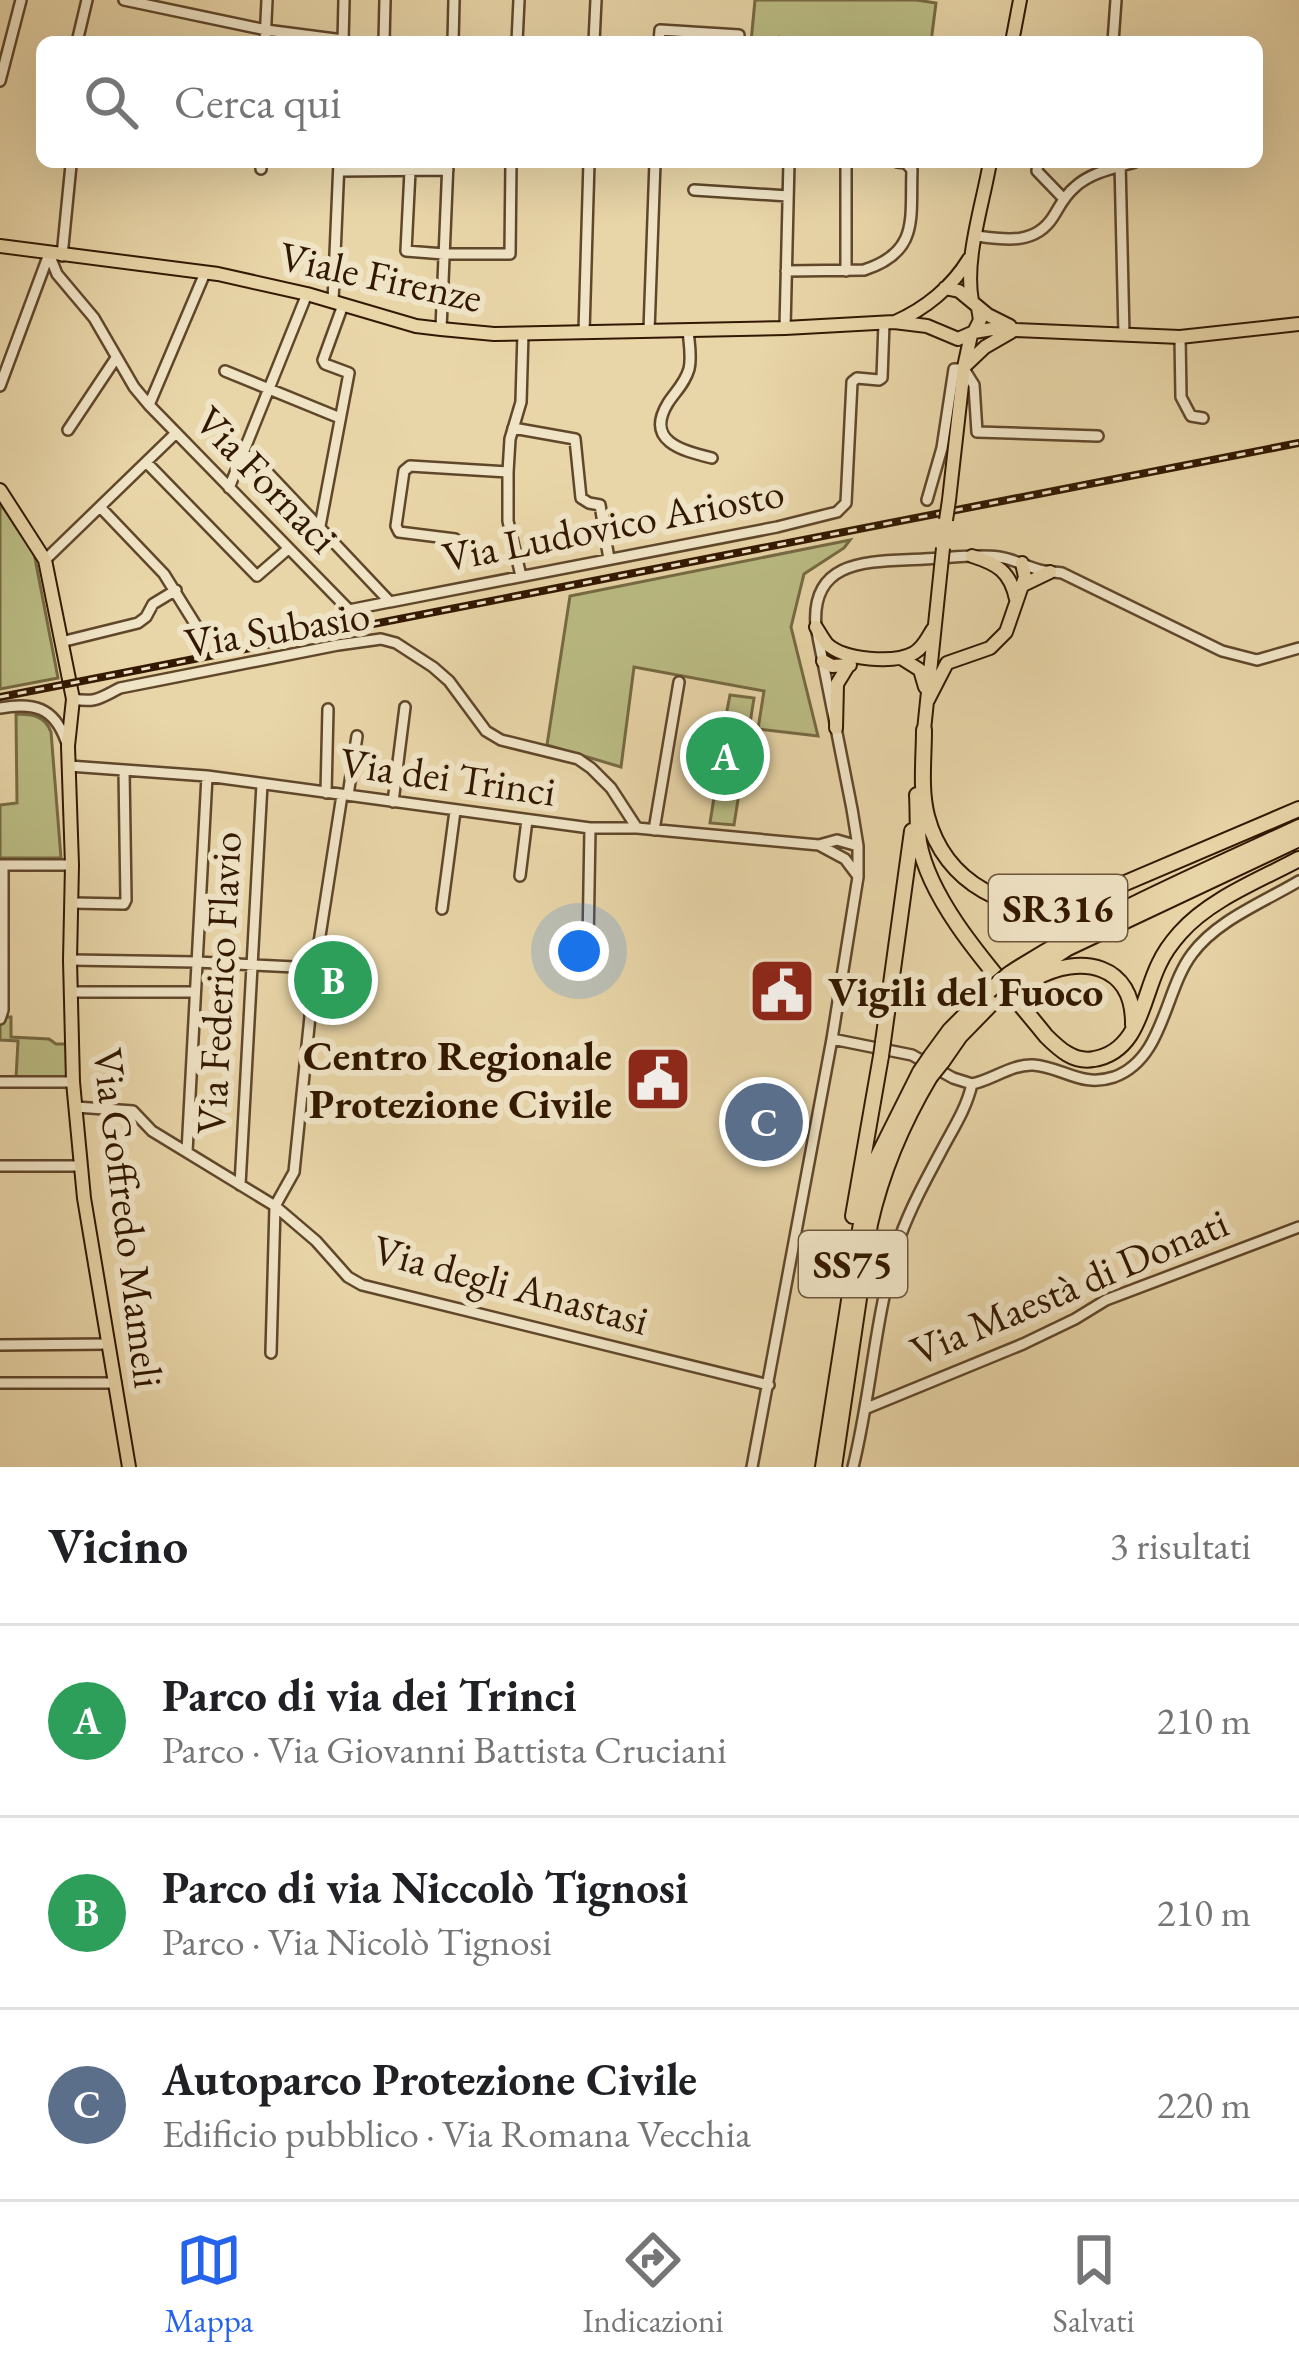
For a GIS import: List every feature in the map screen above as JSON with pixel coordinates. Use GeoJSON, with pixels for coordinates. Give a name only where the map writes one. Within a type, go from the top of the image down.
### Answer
{"type":"FeatureCollection","features":[{"type":"Feature","properties":{"kind":"highway","name":"SR316"},"geometry":{"type":"LineString","coordinates":[[850,1287],[848,1253],[882,1049],[924,730]]}},
{"type":"Feature","properties":{"kind":"highway","name":"SR316"},"geometry":{"type":"LineString","coordinates":[[924,730],[926,812],[938,844],[967,880],[1027,908],[1076,904],[1299,809]]}},
{"type":"Feature","properties":{"kind":"highway","name":"SR316"},"geometry":{"type":"LineString","coordinates":[[917,796],[919,840],[953,919],[1059,1050],[1085,1060],[1114,1052],[1133,1030],[1158,966],[1183,929],[1230,896],[1299,860]]}},
{"type":"Feature","properties":{"kind":"highway","name":"SS75"},"geometry":{"type":"LineString","coordinates":[[823,1467],[864,1204],[876,1160],[941,1056],[950,1030],[1015,981],[1047,949],[1299,827]]}},
{"type":"Feature","properties":{"kind":"highway","name":"SS75"},"geometry":{"type":"LineString","coordinates":[[1015,981],[1068,948],[1299,839]]}},
{"type":"Feature","properties":{"kind":"highway","name":"SR316"},"geometry":{"type":"LineString","coordinates":[[1015,981],[1063,966],[1104,970],[1129,993],[1133,1030]]}},
{"type":"Feature","properties":{"kind":"highway","name":"SS75"},"geometry":{"type":"LineString","coordinates":[[834,1467],[878,1187],[925,1075]]}},
{"type":"Feature","properties":{"kind":"main road"},"geometry":{"type":"LineString","coordinates":[[1013,36],[1020,0]]}},
{"type":"Feature","properties":{"kind":"main road","name":"SR316"},"geometry":{"type":"LineString","coordinates":[[924,730],[964,368],[980,320],[970,288],[989,168]]}},
{"type":"Feature","properties":{"kind":"main road","name":"Viale Firenze"},"geometry":{"type":"LineString","coordinates":[[0,246],[206,273],[442,329],[523,333],[889,323],[927,326],[963,339],[1017,330],[1208,336],[1299,324]]}},
{"type":"Feature","properties":{"kind":"main road","name":"SR316"},"geometry":{"type":"LineString","coordinates":[[945,289],[972,254]]}},
{"type":"Feature","properties":{"kind":"main road","name":"Viale Firenze"},"geometry":{"type":"LineString","coordinates":[[889,323],[928,304],[945,289],[959,291],[995,320],[1017,330]]}},
{"type":"Feature","properties":{"kind":"main road"},"geometry":{"type":"LineString","coordinates":[[928,304],[930,318],[960,352],[964,368]]}},
{"type":"Feature","properties":{"kind":"main road"},"geometry":{"type":"LineString","coordinates":[[964,368],[985,346],[1017,330]]}},
{"type":"Feature","properties":{"kind":"main road","name":"Via Goffredo Mameli"},"geometry":{"type":"LineString","coordinates":[[0,490],[44,560],[73,699],[68,746],[73,1082],[80,1166],[129,1467]]}},
{"type":"Feature","properties":{"kind":"main road"},"geometry":{"type":"LineString","coordinates":[[972,556],[1000,566],[1017,591]]}},
{"type":"Feature","properties":{"kind":"main road"},"geometry":{"type":"LineString","coordinates":[[928,700],[943,667],[998,641],[1012,618],[1016,571],[1022,563]]}},
{"type":"Feature","properties":{"kind":"main road"},"geometry":{"type":"LineString","coordinates":[[1017,591],[1053,571]]}},
{"type":"Feature","properties":{"kind":"main road"},"geometry":{"type":"LineString","coordinates":[[936,622],[948,646],[965,655]]}},
{"type":"Feature","properties":{"kind":"main road"},"geometry":{"type":"LineString","coordinates":[[823,661],[837,654],[847,660],[901,658],[921,648],[936,622]]}},
{"type":"Feature","properties":{"kind":"main road"},"geometry":{"type":"LineString","coordinates":[[816,627],[825,642],[847,660]]}},
{"type":"Feature","properties":{"kind":"main road"},"geometry":{"type":"LineString","coordinates":[[901,658],[920,670],[928,700]]}},
{"type":"Feature","properties":{"kind":"main road"},"geometry":{"type":"LineString","coordinates":[[836,728],[837,684],[847,660]]}},
{"type":"Feature","properties":{"kind":"street"},"geometry":{"type":"LineString","coordinates":[[0,81],[21,0]]}},
{"type":"Feature","properties":{"kind":"street"},"geometry":{"type":"LineString","coordinates":[[78,36],[87,0]]}},
{"type":"Feature","properties":{"kind":"street"},"geometry":{"type":"LineString","coordinates":[[124,0],[166,4],[266,36],[267,0]]}},
{"type":"Feature","properties":{"kind":"street"},"geometry":{"type":"LineString","coordinates":[[343,36],[344,0]]}},
{"type":"Feature","properties":{"kind":"street"},"geometry":{"type":"LineString","coordinates":[[384,36],[385,0]]}},
{"type":"Feature","properties":{"kind":"street"},"geometry":{"type":"LineString","coordinates":[[453,36],[454,0]]}},
{"type":"Feature","properties":{"kind":"street"},"geometry":{"type":"LineString","coordinates":[[517,36],[519,0]]}},
{"type":"Feature","properties":{"kind":"street"},"geometry":{"type":"LineString","coordinates":[[594,36],[596,0]]}},
{"type":"Feature","properties":{"kind":"street"},"geometry":{"type":"LineString","coordinates":[[1113,36],[1116,0]]}},
{"type":"Feature","properties":{"kind":"street"},"geometry":{"type":"LineString","coordinates":[[660,36],[660,30],[740,35]]}},
{"type":"Feature","properties":{"kind":"street"},"geometry":{"type":"LineString","coordinates":[[0,386],[56,255],[70,168]]}},
{"type":"Feature","properties":{"kind":"street"},"geometry":{"type":"LineString","coordinates":[[320,526],[349,373],[323,359],[338,303],[339,168]]}},
{"type":"Feature","properties":{"kind":"street"},"geometry":{"type":"LineString","coordinates":[[393,168],[433,168]]}},
{"type":"Feature","properties":{"kind":"street"},"geometry":{"type":"LineString","coordinates":[[442,329],[448,168]]}},
{"type":"Feature","properties":{"kind":"street"},"geometry":{"type":"LineString","coordinates":[[410,171],[406,251],[510,254],[512,168]]}},
{"type":"Feature","properties":{"kind":"street"},"geometry":{"type":"LineString","coordinates":[[584,332],[589,168]]}},
{"type":"Feature","properties":{"kind":"street"},"geometry":{"type":"LineString","coordinates":[[649,331],[656,168]]}},
{"type":"Feature","properties":{"kind":"street"},"geometry":{"type":"LineString","coordinates":[[785,328],[788,168]]}},
{"type":"Feature","properties":{"kind":"street"},"geometry":{"type":"LineString","coordinates":[[846,168],[846,271]]}},
{"type":"Feature","properties":{"kind":"street"},"geometry":{"type":"LineString","coordinates":[[786,271],[875,266],[900,250],[909,238],[910,168]]}},
{"type":"Feature","properties":{"kind":"street"},"geometry":{"type":"LineString","coordinates":[[1037,168],[1063,198]]}},
{"type":"Feature","properties":{"kind":"street"},"geometry":{"type":"LineString","coordinates":[[976,236],[1034,237],[1047,226],[1063,198],[1086,178],[1110,168]]}},
{"type":"Feature","properties":{"kind":"street"},"geometry":{"type":"LineString","coordinates":[[1120,168],[1124,335]]}},
{"type":"Feature","properties":{"kind":"street"},"geometry":{"type":"LineString","coordinates":[[694,190],[788,196]]}},
{"type":"Feature","properties":{"kind":"street","name":"Via Fornaci"},"geometry":{"type":"LineString","coordinates":[[56,255],[57,274],[94,318],[149,405],[176,434],[349,610],[390,602]]}},
{"type":"Feature","properties":{"kind":"street"},"geometry":{"type":"LineString","coordinates":[[149,405],[206,273]]}},
{"type":"Feature","properties":{"kind":"street"},"geometry":{"type":"LineString","coordinates":[[229,488],[308,294]]}},
{"type":"Feature","properties":{"kind":"street","name":"Via Ludovico Ariosto"},"geometry":{"type":"LineString","coordinates":[[243,454],[255,459],[390,602],[777,527],[842,509],[846,503],[852,382],[857,378],[879,380],[884,373],[889,323]]}},
{"type":"Feature","properties":{"kind":"street"},"geometry":{"type":"LineString","coordinates":[[688,330],[689,368],[666,406],[665,435],[676,449],[712,458]]}},
{"type":"Feature","properties":{"kind":"street"},"geometry":{"type":"LineString","coordinates":[[521,576],[508,520],[508,472],[521,402],[523,333]]}},
{"type":"Feature","properties":{"kind":"street"},"geometry":{"type":"LineString","coordinates":[[1180,337],[1181,397],[1191,416],[1203,418]]}},
{"type":"Feature","properties":{"kind":"street"},"geometry":{"type":"LineString","coordinates":[[68,430],[116,358]]}},
{"type":"Feature","properties":{"kind":"street"},"geometry":{"type":"LineString","coordinates":[[927,500],[942,448],[954,369],[964,368],[974,385],[977,432],[1097,436]]}},
{"type":"Feature","properties":{"kind":"street"},"geometry":{"type":"LineString","coordinates":[[225,371],[340,418]]}},
{"type":"Feature","properties":{"kind":"street"},"geometry":{"type":"LineString","coordinates":[[513,428],[574,439],[581,498],[600,505],[609,559]]}},
{"type":"Feature","properties":{"kind":"street"},"geometry":{"type":"LineString","coordinates":[[44,560],[176,434]]}},
{"type":"Feature","properties":{"kind":"street"},"geometry":{"type":"LineString","coordinates":[[146,462],[256,576],[288,549]]}},
{"type":"Feature","properties":{"kind":"street"},"geometry":{"type":"LineString","coordinates":[[455,539],[399,532],[404,471],[410,466],[508,472]]}},
{"type":"Feature","properties":{"kind":"street"},"geometry":{"type":"LineString","coordinates":[[100,507],[176,590],[202,635]]}},
{"type":"Feature","properties":{"kind":"street"},"geometry":{"type":"LineString","coordinates":[[752,1467],[858,877],[853,808],[816,627],[819,596],[830,579],[856,563],[1000,557],[1053,571],[1222,651],[1257,660],[1299,648]]}},
{"type":"Feature","properties":{"kind":"street"},"geometry":{"type":"LineString","coordinates":[[61,641],[138,623],[153,604],[176,590]]}},
{"type":"Feature","properties":{"kind":"street","name":"Via Subasio"},"geometry":{"type":"LineString","coordinates":[[73,699],[91,702],[120,688],[381,639],[434,667],[486,730],[501,740],[578,759],[611,788],[637,828]]}},
{"type":"Feature","properties":{"kind":"street"},"geometry":{"type":"LineString","coordinates":[[654,830],[679,682]]}},
{"type":"Feature","properties":{"kind":"street"},"geometry":{"type":"LineString","coordinates":[[0,709],[23,704],[47,712],[68,746]]}},
{"type":"Feature","properties":{"kind":"street"},"geometry":{"type":"LineString","coordinates":[[392,802],[405,706]]}},
{"type":"Feature","properties":{"kind":"street"},"geometry":{"type":"LineString","coordinates":[[326,793],[328,710]]}},
{"type":"Feature","properties":{"kind":"street"},"geometry":{"type":"LineString","coordinates":[[271,1353],[275,1206],[295,1172],[315,968],[357,736]]}},
{"type":"Feature","properties":{"kind":"street","name":"Via dei Trinci"},"geometry":{"type":"LineString","coordinates":[[69,766],[206,776],[590,828],[858,845]]}},
{"type":"Feature","properties":{"kind":"street"},"geometry":{"type":"LineString","coordinates":[[72,903],[125,903],[124,770]]}},
{"type":"Feature","properties":{"kind":"street"},"geometry":{"type":"LineString","coordinates":[[187,1153],[206,776]]}},
{"type":"Feature","properties":{"kind":"street","name":"Via Federico Flavio"},"geometry":{"type":"LineString","coordinates":[[240,1185],[262,784]]}},
{"type":"Feature","properties":{"kind":"street"},"geometry":{"type":"LineString","coordinates":[[853,808],[837,846],[858,877]]}},
{"type":"Feature","properties":{"kind":"street"},"geometry":{"type":"LineString","coordinates":[[442,909],[455,811]]}},
{"type":"Feature","properties":{"kind":"street"},"geometry":{"type":"LineString","coordinates":[[520,876],[527,820]]}},
{"type":"Feature","properties":{"kind":"street"},"geometry":{"type":"LineString","coordinates":[[588,945],[590,828]]}},
{"type":"Feature","properties":{"kind":"street"},"geometry":{"type":"LineString","coordinates":[[0,1019],[2,865],[72,865]]}},
{"type":"Feature","properties":{"kind":"street"},"geometry":{"type":"LineString","coordinates":[[832,1039],[912,1055],[972,1084],[1021,1066],[1047,1067],[1075,1079],[1114,1077],[1145,1053],[1176,981],[1205,940],[1299,881]]}},
{"type":"Feature","properties":{"kind":"street"},"geometry":{"type":"LineString","coordinates":[[70,960],[315,968]]}},
{"type":"Feature","properties":{"kind":"street"},"geometry":{"type":"LineString","coordinates":[[70,992],[195,992]]}},
{"type":"Feature","properties":{"kind":"street"},"geometry":{"type":"LineString","coordinates":[[0,1082],[73,1082]]}},
{"type":"Feature","properties":{"kind":"street"},"geometry":{"type":"LineString","coordinates":[[855,1467],[900,1237],[968,1102],[972,1084]]}},
{"type":"Feature","properties":{"kind":"street","name":"Via degli Anastasi"},"geometry":{"type":"LineString","coordinates":[[76,1107],[133,1111],[152,1131],[275,1206],[362,1285],[769,1385]]}},
{"type":"Feature","properties":{"kind":"street"},"geometry":{"type":"LineString","coordinates":[[0,1166],[80,1166]]}},
{"type":"Feature","properties":{"kind":"street","name":"Via Maestà di Donati"},"geometry":{"type":"LineString","coordinates":[[866,1408],[1023,1344],[1106,1300],[1299,1227]]}},
{"type":"Feature","properties":{"kind":"street"},"geometry":{"type":"LineString","coordinates":[[0,1345],[110,1344]]}},
{"type":"Feature","properties":{"kind":"street"},"geometry":{"type":"LineString","coordinates":[[0,1383],[116,1384]]}},
{"type":"Feature","properties":{"kind":"green space"},"geometry":{"type":"Polygon","coordinates":[[[755,0],[936,3],[932,36],[752,36],[755,0]]]}},
{"type":"Feature","properties":{"kind":"green space"},"geometry":{"type":"Polygon","coordinates":[[[0,503],[34,553],[58,678],[0,689],[0,503]]]}},
{"type":"Feature","properties":{"kind":"green space"},"geometry":{"type":"Polygon","coordinates":[[[850,540],[804,574],[791,627],[818,736],[758,729],[764,691],[634,667],[621,767],[547,745],[570,596],[850,540]]]}},
{"type":"Feature","properties":{"kind":"green space"},"geometry":{"type":"Polygon","coordinates":[[[730,695],[754,698],[734,825],[710,823],[715,791],[699,788],[710,733],[707,724],[724,726],[730,695]]]}},
{"type":"Feature","properties":{"kind":"green space"},"geometry":{"type":"Polygon","coordinates":[[[16,714],[38,717],[51,732],[61,858],[0,858],[0,805],[17,803],[16,714]]]}},
{"type":"Feature","properties":{"kind":"green space"},"geometry":{"type":"Polygon","coordinates":[[[319,943],[358,949],[346,1012],[311,1010],[319,943]]]}},
{"type":"Feature","properties":{"kind":"green space"},"geometry":{"type":"Polygon","coordinates":[[[4,1017],[11,1017],[11,1037],[69,1044],[70,1079],[16,1078],[18,1041],[0,1040],[4,1017]]]}},
{"type":"Feature","properties":{"kind":"railway"},"geometry":{"type":"LineString","coordinates":[[0,697],[1299,443]]}},
{"type":"Feature","properties":{"kind":"place","name":"Parco di via dei Trinci"},"geometry":{"type":"Point","coordinates":[725,756]}},
{"type":"Feature","properties":{"kind":"place","name":"Parco di via Niccolò Tignosi"},"geometry":{"type":"Point","coordinates":[333,980]}},
{"type":"Feature","properties":{"kind":"place","name":"Vigili del Fuoco"},"geometry":{"type":"Point","coordinates":[782,991]}},
{"type":"Feature","properties":{"kind":"place","name":"Centro Regionale Protezione Civile"},"geometry":{"type":"Point","coordinates":[658,1079]}},
{"type":"Feature","properties":{"kind":"place","name":"Autoparco Protezione Civile"},"geometry":{"type":"Point","coordinates":[764,1122]}}]}
